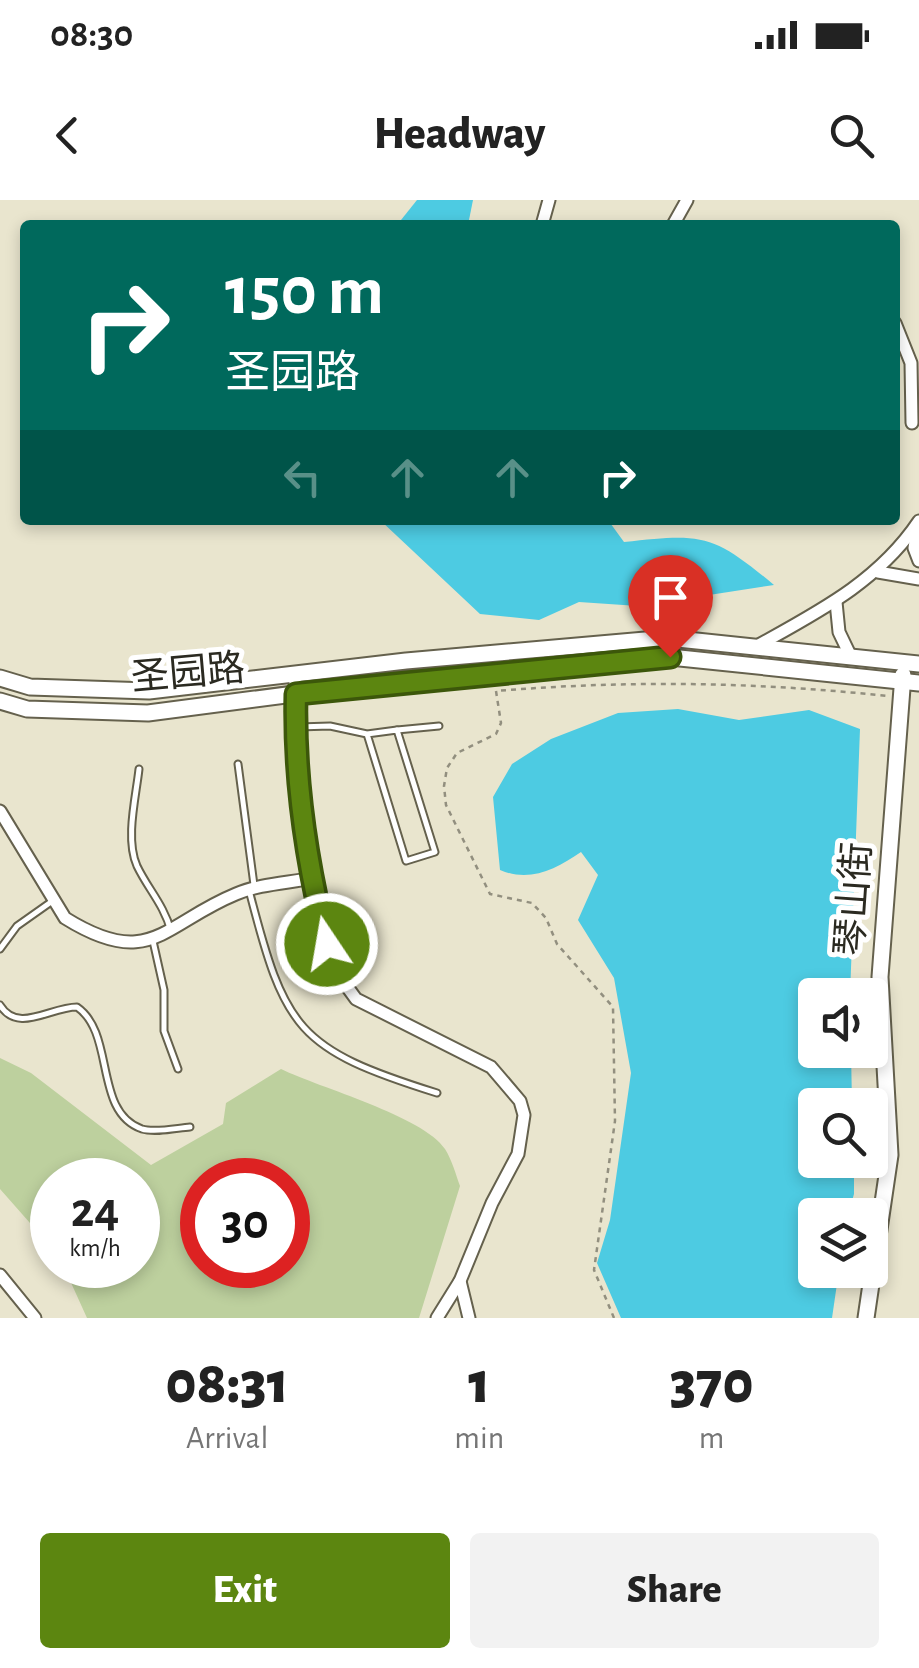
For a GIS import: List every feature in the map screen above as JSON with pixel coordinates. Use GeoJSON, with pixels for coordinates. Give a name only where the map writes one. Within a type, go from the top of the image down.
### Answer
{"type":"FeatureCollection","features":[{"type":"Feature","properties":{"kind":"street"},"geometry":{"type":"LineString","coordinates":[[900,336],[912,364],[915,424]]}},
{"type":"Feature","properties":{"kind":"street"},"geometry":{"type":"LineString","coordinates":[[918,522],[914,548],[919,561]]}},
{"type":"Feature","properties":{"kind":"street"},"geometry":{"type":"LineString","coordinates":[[756,647],[836,602],[878,572],[918,522]]}},
{"type":"Feature","properties":{"kind":"street"},"geometry":{"type":"LineString","coordinates":[[878,572],[919,578]]}},
{"type":"Feature","properties":{"kind":"street"},"geometry":{"type":"LineString","coordinates":[[836,602],[839,632],[850,657]]}},
{"type":"Feature","properties":{"kind":"street","name":"圣园路"},"geometry":{"type":"LineString","coordinates":[[0,678],[30,687],[148,691],[668,638],[911,663]]}},
{"type":"Feature","properties":{"kind":"street","name":"圣园路"},"geometry":{"type":"LineString","coordinates":[[0,701],[27,709],[148,713],[296,694],[670,657],[908,687]]}},
{"type":"Feature","properties":{"kind":"street","name":"琴山街"},"geometry":{"type":"LineString","coordinates":[[866,1318],[890,1155],[880,977],[911,663]]}},
{"type":"Feature","properties":{"kind":"street"},"geometry":{"type":"LineString","coordinates":[[295,674],[295,727],[313,878],[327,944],[340,978],[356,999],[491,1067],[520,1101],[524,1115],[518,1154],[492,1203],[460,1282],[436,1318]]}},
{"type":"Feature","properties":{"kind":"street"},"geometry":{"type":"LineString","coordinates":[[0,811],[51,902],[80,927],[135,944],[153,941],[252,890],[313,878]]}},
{"type":"Feature","properties":{"kind":"street"},"geometry":{"type":"LineString","coordinates":[[0,1275],[35,1318]]}},
{"type":"Feature","properties":{"kind":"street"},"geometry":{"type":"LineString","coordinates":[[460,1282],[469,1318]]}},
{"type":"Feature","properties":{"kind":"lane"},"geometry":{"type":"LineString","coordinates":[[295,727],[330,726],[367,734],[439,726]]}},
{"type":"Feature","properties":{"kind":"lane"},"geometry":{"type":"LineString","coordinates":[[367,734],[406,861],[436,852],[397,730]]}},
{"type":"Feature","properties":{"kind":"lane"},"geometry":{"type":"LineString","coordinates":[[238,764],[252,890],[270,970],[284,1005],[310,1036],[374,1073],[437,1093]]}},
{"type":"Feature","properties":{"kind":"lane"},"geometry":{"type":"LineString","coordinates":[[139,768],[132,842],[136,864],[159,898],[170,931]]}},
{"type":"Feature","properties":{"kind":"lane"},"geometry":{"type":"LineString","coordinates":[[0,950],[17,926],[51,902]]}},
{"type":"Feature","properties":{"kind":"lane"},"geometry":{"type":"LineString","coordinates":[[153,941],[164,990],[164,1031],[178,1069]]}},
{"type":"Feature","properties":{"kind":"lane"},"geometry":{"type":"LineString","coordinates":[[0,1005],[6,1015],[20,1020],[77,1007],[97,1025],[111,1089],[129,1118],[146,1130],[190,1126]]}},
{"type":"Feature","properties":{"kind":"path"},"geometry":{"type":"LineString","coordinates":[[614,1318],[594,1270],[614,1120],[617,1023],[613,1007],[557,944],[546,918],[532,902],[490,894],[446,805],[447,768],[458,753],[496,734],[501,723],[496,690],[617,681],[908,687]]}},
{"type":"Feature","properties":{"kind":"green space"},"geometry":{"type":"Polygon","coordinates":[[[0,1058],[31,1073],[142,1158],[30,1158],[30,1223],[0,1189],[0,1058]]]}},
{"type":"Feature","properties":{"kind":"green space"},"geometry":{"type":"Polygon","coordinates":[[[281,1069],[416,1125],[445,1149],[452,1163],[460,1186],[419,1318],[87,1318],[73,1288],[160,1288],[160,1160],[223,1124],[226,1103],[281,1069]]]}},
{"type":"Feature","properties":{"kind":"water"},"geometry":{"type":"Polygon","coordinates":[[[417,200],[473,200],[469,220],[401,220],[417,200]]]}},
{"type":"Feature","properties":{"kind":"water"},"geometry":{"type":"Polygon","coordinates":[[[385,525],[612,525],[624,542],[672,538],[706,541],[736,556],[774,585],[638,606],[579,602],[539,620],[480,614],[385,525]]]}},
{"type":"Feature","properties":{"kind":"water"},"geometry":{"type":"Polygon","coordinates":[[[678,709],[739,720],[809,710],[860,729],[851,978],[798,978],[798,1068],[851,1068],[852,1088],[798,1088],[798,1178],[854,1178],[853,1198],[798,1198],[798,1288],[836,1288],[832,1318],[621,1318],[597,1263],[610,1220],[631,1073],[614,978],[578,920],[598,875],[581,852],[542,872],[522,875],[500,870],[493,797],[512,764],[551,739],[618,713],[678,709]]]}},
{"type":"Feature","properties":{"kind":"route"},"geometry":{"type":"LineString","coordinates":[[327,944],[312,870],[295,727],[296,694],[670,657]]}}]}
